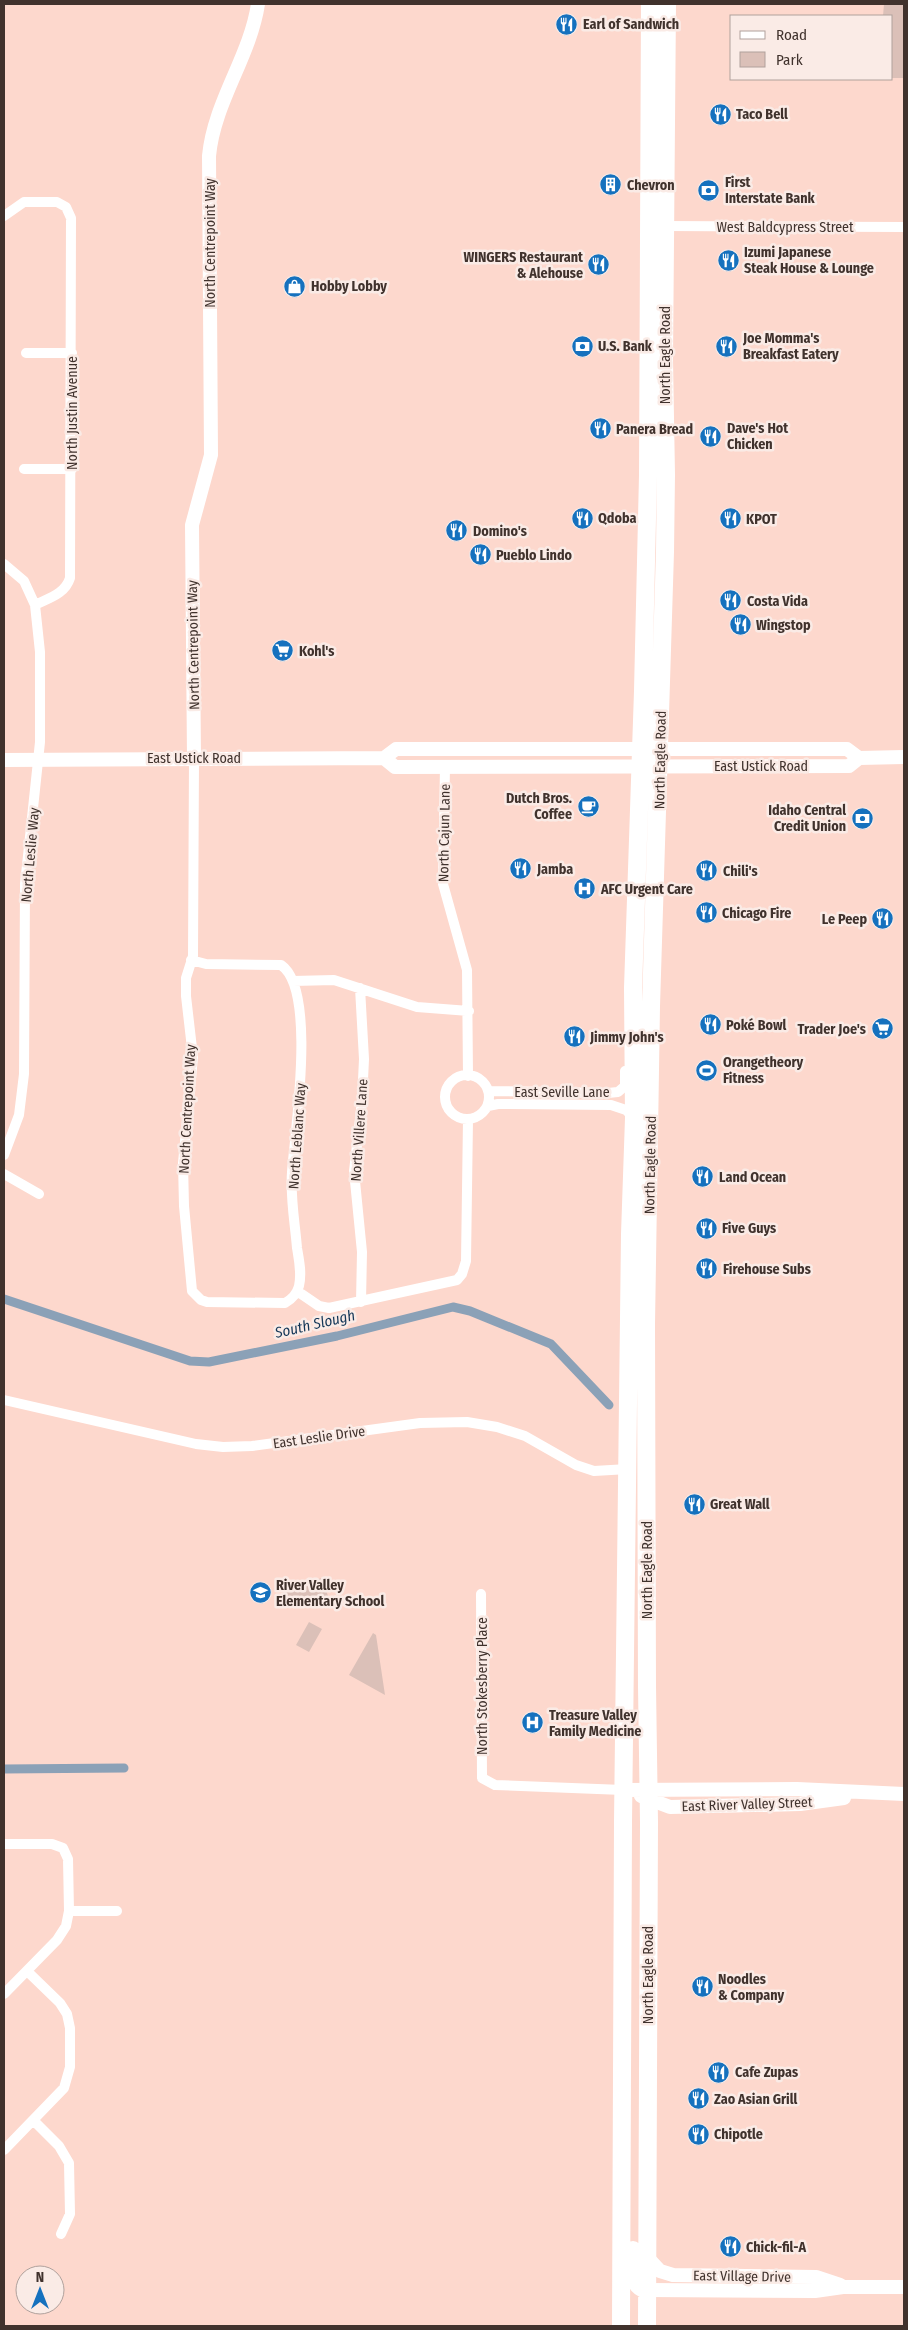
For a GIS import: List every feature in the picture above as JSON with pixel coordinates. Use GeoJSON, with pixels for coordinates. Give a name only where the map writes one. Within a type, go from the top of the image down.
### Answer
{"type":"FeatureCollection","features":[{"type":"Feature","properties":{"kind":"highway"},"geometry":{"type":"LineString","coordinates":[[650,4],[650,60],[657,90],[657,227]]}},
{"type":"Feature","properties":{"kind":"highway","name":"North Eagle Road"},"geometry":{"type":"LineString","coordinates":[[621,2326],[623,1790],[631,1198],[634,1118],[633,988],[648,475],[667,4]]}},
{"type":"Feature","properties":{"kind":"highway","name":"North Eagle Road"},"geometry":{"type":"LineString","coordinates":[[647,2326],[649,1794],[646,1325],[651,1006],[660,767],[666,475],[664,360],[657,227]]}},
{"type":"Feature","properties":{"kind":"highway"},"geometry":{"type":"LineString","coordinates":[[634,1118],[640,1122],[640,1181],[648,1186]]}},
{"type":"Feature","properties":{"kind":"highway"},"geometry":{"type":"LineString","coordinates":[[631,1198],[640,1210],[639,1316],[646,1325]]}},
{"type":"Feature","properties":{"kind":"highway"},"geometry":{"type":"LineString","coordinates":[[622,2064],[634,2109],[633,2270],[638,2286],[647,2290]]}},
{"type":"Feature","properties":{"kind":"street","name":"North Centrepoint Way"},"geometry":{"type":"LineString","coordinates":[[258,4],[245,48],[213,130],[209,156],[211,456],[192,525],[194,759],[191,960],[186,978],[186,996],[193,1057],[183,1163],[184,1206],[194,1295],[208,1302],[285,1303],[297,1292]]}},
{"type":"Feature","properties":{"kind":"street","name":"North Justin Avenue"},"geometry":{"type":"LineString","coordinates":[[4,216],[24,202],[57,202],[63,204],[70,212],[71,218],[72,469],[69,581],[59,593],[35,605]]}},
{"type":"Feature","properties":{"kind":"street","name":"West Baldcypress Street"},"geometry":{"type":"LineString","coordinates":[[657,227],[904,227]]}},
{"type":"Feature","properties":{"kind":"street"},"geometry":{"type":"LineString","coordinates":[[26,353],[72,353]]}},
{"type":"Feature","properties":{"kind":"street"},"geometry":{"type":"LineString","coordinates":[[24,469],[72,469]]}},
{"type":"Feature","properties":{"kind":"street","name":"North Leslie Way"},"geometry":{"type":"LineString","coordinates":[[4,564],[24,581],[35,605],[40,652],[40,760],[25,884],[24,1074],[19,1116],[4,1155]]}},
{"type":"Feature","properties":{"kind":"street","name":"East Ustick Road"},"geometry":{"type":"LineString","coordinates":[[4,760],[384,758],[396,749],[640,748],[848,749],[859,758]]}},
{"type":"Feature","properties":{"kind":"street","name":"East Ustick Road"},"geometry":{"type":"LineString","coordinates":[[384,758],[395,767],[660,767],[849,766],[859,758],[904,757]]}},
{"type":"Feature","properties":{"kind":"street","name":"North Cajun Lane"},"geometry":{"type":"LineString","coordinates":[[445,766],[443,884],[467,970],[468,1076]]}},
{"type":"Feature","properties":{"kind":"street"},"geometry":{"type":"LineString","coordinates":[[191,960],[206,964],[282,965],[291,973],[294,981],[334,980],[417,1007],[468,1011]]}},
{"type":"Feature","properties":{"kind":"street","name":"North Leblanc Way"},"geometry":{"type":"LineString","coordinates":[[294,981],[300,1021],[302,1059],[292,1174],[300,1275],[297,1292]]}},
{"type":"Feature","properties":{"kind":"street","name":"North Villere Lane"},"geometry":{"type":"LineString","coordinates":[[360,988],[364,1059],[362,1101],[354,1172],[362,1252],[361,1302]]}},
{"type":"Feature","properties":{"kind":"street","name":"East Seville Lane"},"geometry":{"type":"LineString","coordinates":[[488,1090],[618,1092],[625,1086],[626,1008],[633,988]]}},
{"type":"Feature","properties":{"kind":"street"},"geometry":{"type":"LineString","coordinates":[[474,1077],[483,1082],[488,1090],[488,1106],[481,1115],[468,1120],[457,1117],[450,1111],[446,1096],[451,1083],[457,1078],[474,1077]]}},
{"type":"Feature","properties":{"kind":"street","name":"East Seville Lane"},"geometry":{"type":"LineString","coordinates":[[488,1106],[498,1104],[611,1105],[626,1110],[634,1118]]}},
{"type":"Feature","properties":{"kind":"street"},"geometry":{"type":"LineString","coordinates":[[297,1292],[310,1302],[324,1307],[361,1302],[457,1280],[462,1274],[466,1261],[468,1120]]}},
{"type":"Feature","properties":{"kind":"street"},"geometry":{"type":"LineString","coordinates":[[4,1174],[39,1194]]}},
{"type":"Feature","properties":{"kind":"street","name":"East Leslie Drive"},"geometry":{"type":"LineString","coordinates":[[4,1400],[196,1444],[223,1447],[252,1446],[420,1423],[467,1422],[497,1427],[525,1436],[576,1465],[594,1471],[628,1469]]}},
{"type":"Feature","properties":{"kind":"street","name":"North Stokesberry Place"},"geometry":{"type":"LineString","coordinates":[[481,1594],[482,1778]]}},
{"type":"Feature","properties":{"kind":"street","name":"East River Valley Street"},"geometry":{"type":"LineString","coordinates":[[482,1778],[495,1785],[623,1790],[649,1794],[797,1789],[904,1794]]}},
{"type":"Feature","properties":{"kind":"street"},"geometry":{"type":"LineString","coordinates":[[4,1844],[52,1844],[62,1848],[68,1859],[69,1911],[66,1926],[58,1940],[4,1994]]}},
{"type":"Feature","properties":{"kind":"street"},"geometry":{"type":"LineString","coordinates":[[69,1911],[117,1911]]}},
{"type":"Feature","properties":{"kind":"street"},"geometry":{"type":"LineString","coordinates":[[4,2150],[64,2088],[68,2079],[70,2028],[67,2014],[60,2003],[27,1971]]}},
{"type":"Feature","properties":{"kind":"street"},"geometry":{"type":"LineString","coordinates":[[33,2120],[59,2146],[69,2163],[70,2214],[61,2234]]}},
{"type":"Feature","properties":{"kind":"street","name":"East Village Drive"},"geometry":{"type":"LineString","coordinates":[[648,2257],[660,2271],[673,2275],[816,2277],[843,2286]]}},
{"type":"Feature","properties":{"kind":"street","name":"East Village Drive"},"geometry":{"type":"LineString","coordinates":[[647,2290],[815,2291],[843,2286],[904,2287]]}},
{"type":"Feature","properties":{"kind":"green space"},"geometry":{"type":"Polygon","coordinates":[[[884,4],[904,4],[904,78],[893,78],[893,15],[883,15],[884,4]]]}},
{"type":"Feature","properties":{"kind":"green space"},"geometry":{"type":"Polygon","coordinates":[[[322,1578],[328,1596],[317,1597],[287,1607],[282,1590],[322,1578]]]}},
{"type":"Feature","properties":{"kind":"green space"},"geometry":{"type":"Polygon","coordinates":[[[309,1622],[322,1629],[309,1652],[296,1645],[309,1622]]]}},
{"type":"Feature","properties":{"kind":"green space"},"geometry":{"type":"Polygon","coordinates":[[[373,1633],[376,1635],[385,1695],[349,1675],[373,1633]]]}},
{"type":"Feature","properties":{"kind":"waterway","name":"South Slough"},"geometry":{"type":"LineString","coordinates":[[4,1299],[190,1361],[209,1362],[337,1336],[453,1307],[470,1311],[551,1344],[609,1405]]}},
{"type":"Feature","properties":{"kind":"waterway"},"geometry":{"type":"LineString","coordinates":[[4,1769],[124,1768]]}},
{"type":"Feature","properties":{"kind":"place","name":"Earl of Sandwich"},"geometry":{"type":"Point","coordinates":[567,24]}},
{"type":"Feature","properties":{"kind":"place","name":"Taco Bell"},"geometry":{"type":"Point","coordinates":[720,114]}},
{"type":"Feature","properties":{"kind":"place","name":"Chevron"},"geometry":{"type":"Point","coordinates":[611,185]}},
{"type":"Feature","properties":{"kind":"place","name":"First Interstate Bank"},"geometry":{"type":"Point","coordinates":[709,190]}},
{"type":"Feature","properties":{"kind":"place","name":"Izumi Japanese Steak House & Lounge"},"geometry":{"type":"Point","coordinates":[728,260]}},
{"type":"Feature","properties":{"kind":"place","name":"WINGERS Restaurant & Alehouse"},"geometry":{"type":"Point","coordinates":[599,265]}},
{"type":"Feature","properties":{"kind":"place","name":"Hobby Lobby"},"geometry":{"type":"Point","coordinates":[295,286]}},
{"type":"Feature","properties":{"kind":"place","name":"U.S. Bank"},"geometry":{"type":"Point","coordinates":[582,346]}},
{"type":"Feature","properties":{"kind":"place","name":"Joe Momma's Breakfast Eatery"},"geometry":{"type":"Point","coordinates":[727,346]}},
{"type":"Feature","properties":{"kind":"place","name":"Panera Bread"},"geometry":{"type":"Point","coordinates":[600,429]}},
{"type":"Feature","properties":{"kind":"place","name":"Dave's Hot Chicken"},"geometry":{"type":"Point","coordinates":[711,436]}},
{"type":"Feature","properties":{"kind":"place","name":"Qdoba"},"geometry":{"type":"Point","coordinates":[582,518]}},
{"type":"Feature","properties":{"kind":"place","name":"KPOT"},"geometry":{"type":"Point","coordinates":[730,519]}},
{"type":"Feature","properties":{"kind":"place","name":"Domino's"},"geometry":{"type":"Point","coordinates":[457,531]}},
{"type":"Feature","properties":{"kind":"place","name":"Pueblo Lindo"},"geometry":{"type":"Point","coordinates":[480,555]}},
{"type":"Feature","properties":{"kind":"place","name":"Costa Vida"},"geometry":{"type":"Point","coordinates":[731,601]}},
{"type":"Feature","properties":{"kind":"place","name":"Wingstop"},"geometry":{"type":"Point","coordinates":[740,625]}},
{"type":"Feature","properties":{"kind":"place","name":"Kohl's"},"geometry":{"type":"Point","coordinates":[283,651]}},
{"type":"Feature","properties":{"kind":"place","name":"Dutch Bros. Coffee"},"geometry":{"type":"Point","coordinates":[588,806]}},
{"type":"Feature","properties":{"kind":"place","name":"Idaho Central Credit Union"},"geometry":{"type":"Point","coordinates":[862,818]}},
{"type":"Feature","properties":{"kind":"place","name":"Jamba"},"geometry":{"type":"Point","coordinates":[521,869]}},
{"type":"Feature","properties":{"kind":"place","name":"Chili's"},"geometry":{"type":"Point","coordinates":[707,871]}},
{"type":"Feature","properties":{"kind":"place","name":"AFC Urgent Care"},"geometry":{"type":"Point","coordinates":[585,889]}},
{"type":"Feature","properties":{"kind":"place","name":"Chicago Fire"},"geometry":{"type":"Point","coordinates":[706,913]}},
{"type":"Feature","properties":{"kind":"place","name":"Le Peep"},"geometry":{"type":"Point","coordinates":[883,919]}},
{"type":"Feature","properties":{"kind":"place","name":"Poké Bowl"},"geometry":{"type":"Point","coordinates":[710,1025]}},
{"type":"Feature","properties":{"kind":"place","name":"Trader Joe's"},"geometry":{"type":"Point","coordinates":[882,1029]}},
{"type":"Feature","properties":{"kind":"place","name":"Jimmy John's"},"geometry":{"type":"Point","coordinates":[574,1037]}},
{"type":"Feature","properties":{"kind":"place","name":"Orangetheory Fitness"},"geometry":{"type":"Point","coordinates":[707,1070]}},
{"type":"Feature","properties":{"kind":"place","name":"Land Ocean"},"geometry":{"type":"Point","coordinates":[703,1177]}},
{"type":"Feature","properties":{"kind":"place","name":"Five Guys"},"geometry":{"type":"Point","coordinates":[706,1228]}},
{"type":"Feature","properties":{"kind":"place","name":"Firehouse Subs"},"geometry":{"type":"Point","coordinates":[707,1269]}},
{"type":"Feature","properties":{"kind":"place","name":"Great Wall"},"geometry":{"type":"Point","coordinates":[694,1504]}},
{"type":"Feature","properties":{"kind":"place","name":"River Valley Elementary School"},"geometry":{"type":"Point","coordinates":[260,1593]}},
{"type":"Feature","properties":{"kind":"place","name":"Treasure Valley Family Medicine"},"geometry":{"type":"Point","coordinates":[533,1723]}},
{"type":"Feature","properties":{"kind":"place","name":"Noodles & Company"},"geometry":{"type":"Point","coordinates":[702,1987]}},
{"type":"Feature","properties":{"kind":"place","name":"Cafe Zupas"},"geometry":{"type":"Point","coordinates":[719,2072]}},
{"type":"Feature","properties":{"kind":"place","name":"Zao Asian Grill"},"geometry":{"type":"Point","coordinates":[698,2099]}},
{"type":"Feature","properties":{"kind":"place","name":"Chipotle"},"geometry":{"type":"Point","coordinates":[698,2134]}},
{"type":"Feature","properties":{"kind":"place","name":"Chick-fil-A"},"geometry":{"type":"Point","coordinates":[730,2247]}}]}
